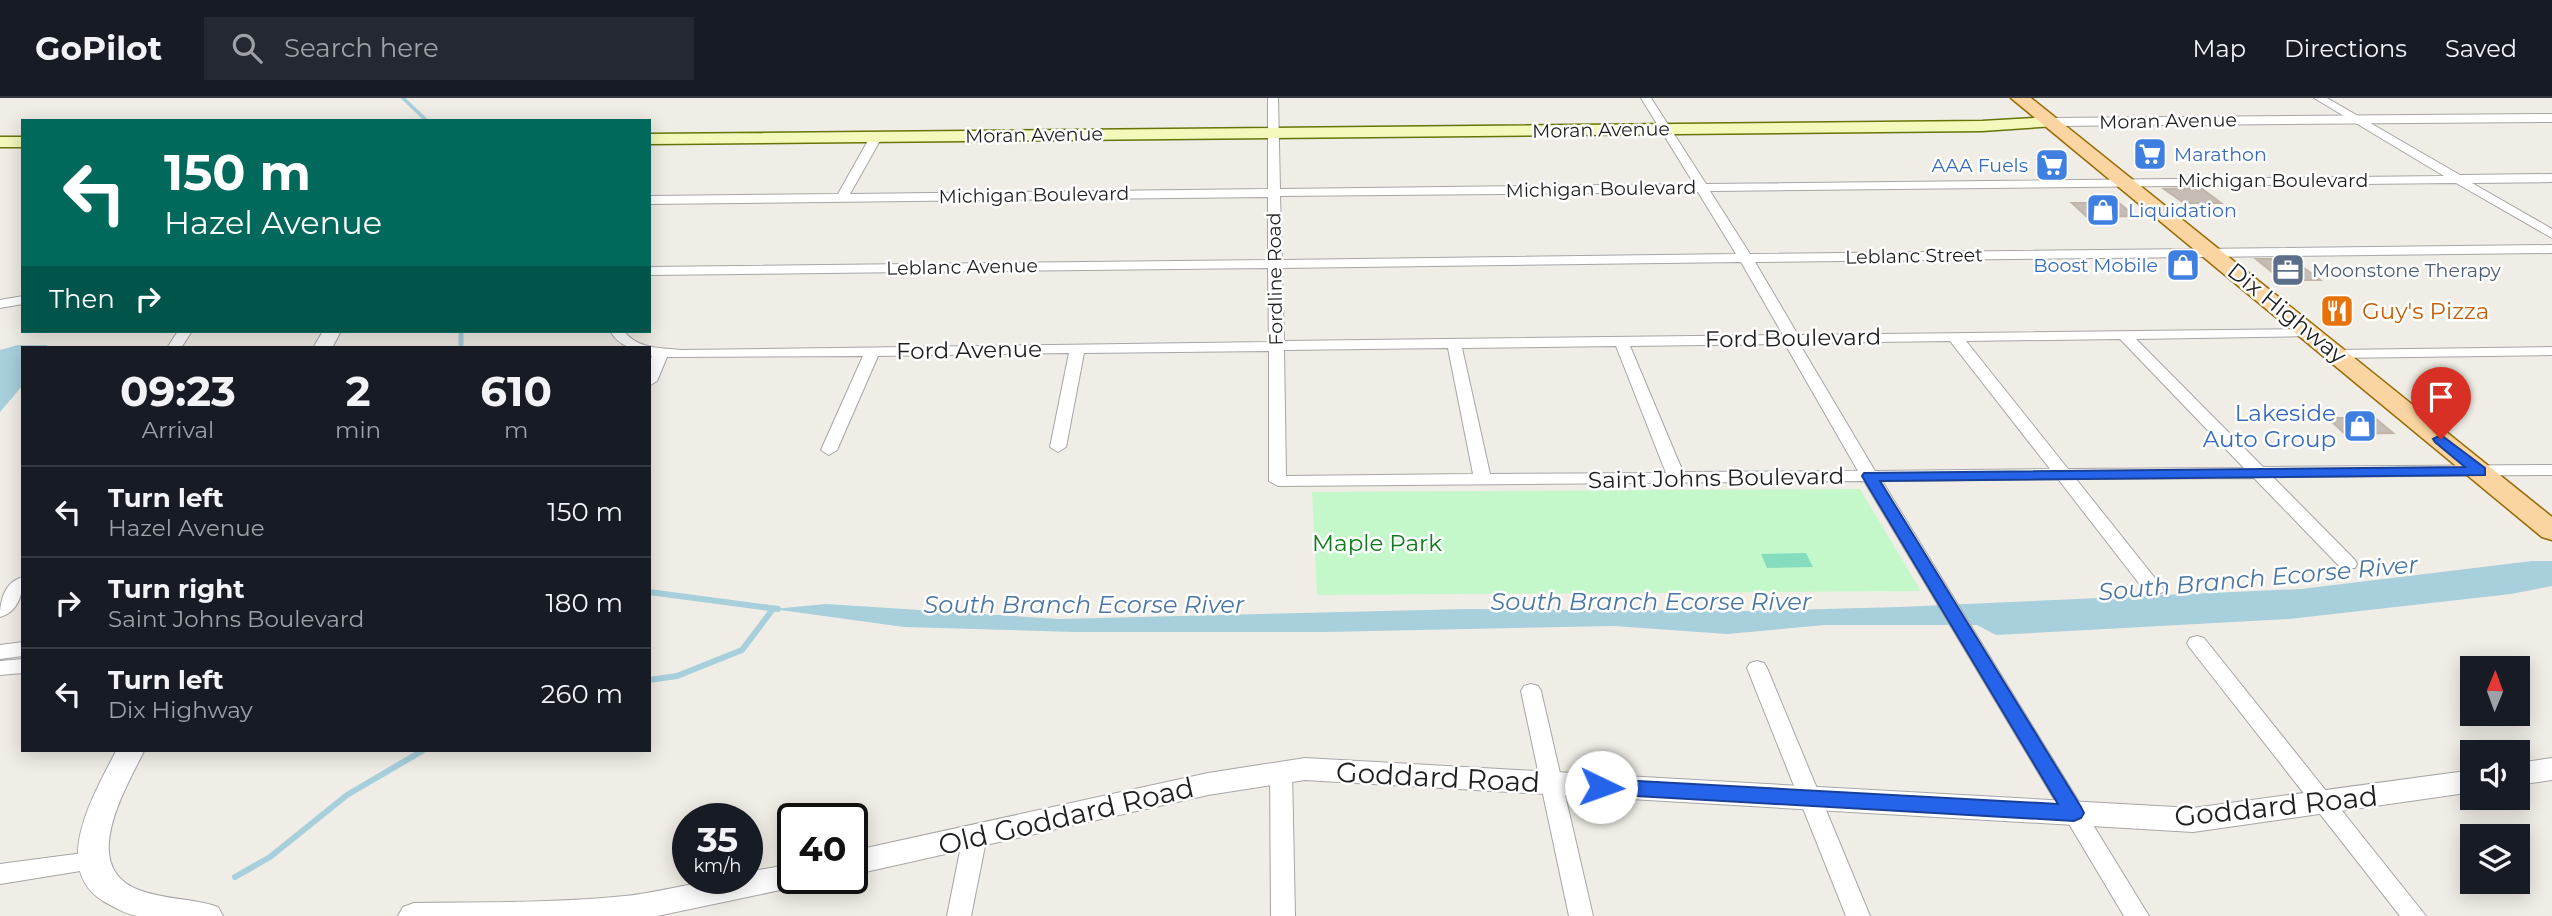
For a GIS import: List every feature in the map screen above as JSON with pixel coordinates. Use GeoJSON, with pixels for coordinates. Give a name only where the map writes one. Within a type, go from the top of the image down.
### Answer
{"type":"FeatureCollection","features":[{"type":"Feature","properties":{"kind":"main road","name":"Dix Highway"},"geometry":{"type":"LineString","coordinates":[[2020,98],[2552,531]]}},
{"type":"Feature","properties":{"kind":"main road","name":"Moran Avenue"},"geometry":{"type":"LineString","coordinates":[[651,139],[1665,129],[2049,122]]}},
{"type":"Feature","properties":{"kind":"main road"},"geometry":{"type":"LineString","coordinates":[[0,142],[21,142]]}},
{"type":"Feature","properties":{"kind":"street","name":"Fordline Road"},"geometry":{"type":"LineString","coordinates":[[1273,98],[1276,461]]}},
{"type":"Feature","properties":{"kind":"street"},"geometry":{"type":"LineString","coordinates":[[1646,98],[1790,330],[1793,349],[2137,916]]}},
{"type":"Feature","properties":{"kind":"street"},"geometry":{"type":"LineString","coordinates":[[2319,98],[2552,234]]}},
{"type":"Feature","properties":{"kind":"street","name":"Moran Avenue"},"geometry":{"type":"LineString","coordinates":[[2049,122],[2552,118]]}},
{"type":"Feature","properties":{"kind":"street"},"geometry":{"type":"LineString","coordinates":[[842,197],[876,137]]}},
{"type":"Feature","properties":{"kind":"street","name":"Michigan Boulevard"},"geometry":{"type":"LineString","coordinates":[[651,200],[2552,178]]}},
{"type":"Feature","properties":{"kind":"street","name":"Leblanc Street"},"geometry":{"type":"LineString","coordinates":[[1276,263],[2552,249]]}},
{"type":"Feature","properties":{"kind":"street","name":"Leblanc Avenue"},"geometry":{"type":"LineString","coordinates":[[651,271],[1276,263]]}},
{"type":"Feature","properties":{"kind":"street"},"geometry":{"type":"LineString","coordinates":[[0,304],[21,300]]}},
{"type":"Feature","properties":{"kind":"street","name":"Ford Boulevard"},"geometry":{"type":"LineString","coordinates":[[1276,345],[2310,332]]}},
{"type":"Feature","properties":{"kind":"street"},"geometry":{"type":"LineString","coordinates":[[618,333],[624,341],[635,346]]}},
{"type":"Feature","properties":{"kind":"street"},"geometry":{"type":"LineString","coordinates":[[2123,334],[2348,564]]}},
{"type":"Feature","properties":{"kind":"street"},"geometry":{"type":"LineString","coordinates":[[1954,336],[2155,591]]}},
{"type":"Feature","properties":{"kind":"street"},"geometry":{"type":"LineString","coordinates":[[1621,341],[1677,478]]}},
{"type":"Feature","properties":{"kind":"street"},"geometry":{"type":"LineString","coordinates":[[1454,343],[1483,480]]}},
{"type":"Feature","properties":{"kind":"street","name":"Ford Avenue"},"geometry":{"type":"LineString","coordinates":[[655,352],[1276,345]]}},
{"type":"Feature","properties":{"kind":"street"},"geometry":{"type":"LineString","coordinates":[[1058,446],[1078,348]]}},
{"type":"Feature","properties":{"kind":"street"},"geometry":{"type":"LineString","coordinates":[[830,450],[873,351]]}},
{"type":"Feature","properties":{"kind":"street"},"geometry":{"type":"LineString","coordinates":[[2336,354],[2552,351]]}},
{"type":"Feature","properties":{"kind":"street"},"geometry":{"type":"LineString","coordinates":[[651,371],[655,352]]}},
{"type":"Feature","properties":{"kind":"street","name":"Saint Johns Boulevard"},"geometry":{"type":"LineString","coordinates":[[1276,461],[1278,481],[2552,470]]}},
{"type":"Feature","properties":{"kind":"street"},"geometry":{"type":"LineString","coordinates":[[0,611],[21,585]]}},
{"type":"Feature","properties":{"kind":"street"},"geometry":{"type":"LineString","coordinates":[[2197,643],[2414,916]]}},
{"type":"Feature","properties":{"kind":"street"},"geometry":{"type":"LineString","coordinates":[[0,652],[21,649]]}},
{"type":"Feature","properties":{"kind":"street"},"geometry":{"type":"LineString","coordinates":[[0,668],[21,666]]}},
{"type":"Feature","properties":{"kind":"street"},"geometry":{"type":"LineString","coordinates":[[1757,668],[1858,916]]}},
{"type":"Feature","properties":{"kind":"street"},"geometry":{"type":"LineString","coordinates":[[1531,691],[1581,916]]}},
{"type":"Feature","properties":{"kind":"street"},"geometry":{"type":"LineString","coordinates":[[130,752],[94,835],[90,861],[100,881],[128,902],[207,916]]}},
{"type":"Feature","properties":{"kind":"street","name":"Goddard Road"},"geometry":{"type":"LineString","coordinates":[[1281,771],[1305,769],[2193,820],[2460,783]]}},
{"type":"Feature","properties":{"kind":"street"},"geometry":{"type":"LineString","coordinates":[[2530,772],[2552,769]]}},
{"type":"Feature","properties":{"kind":"street"},"geometry":{"type":"LineString","coordinates":[[1281,771],[1283,916]]}},
{"type":"Feature","properties":{"kind":"street","name":"Old Goddard Road"},"geometry":{"type":"LineString","coordinates":[[868,859],[1208,784],[1281,771]]}},
{"type":"Feature","properties":{"kind":"street"},"geometry":{"type":"LineString","coordinates":[[959,916],[975,836]]}},
{"type":"Feature","properties":{"kind":"street"},"geometry":{"type":"LineString","coordinates":[[0,874],[90,861]]}},
{"type":"Feature","properties":{"kind":"street"},"geometry":{"type":"LineString","coordinates":[[414,916],[626,912],[777,879]]}},
{"type":"Feature","properties":{"kind":"green space","name":"Maple Park"},"geometry":{"type":"Polygon","coordinates":[[[1860,489],[1921,591],[1317,595],[1312,492],[1860,489]]]}},
{"type":"Feature","properties":{"kind":"green space"},"geometry":{"type":"Polygon","coordinates":[[[1806,553],[1813,567],[1767,568],[1761,554],[1806,553]]]}},
{"type":"Feature","properties":{"kind":"water"},"geometry":{"type":"Polygon","coordinates":[[[18,345],[48,346],[21,346],[21,387],[0,412],[0,350],[18,345]]]}},
{"type":"Feature","properties":{"kind":"water"},"geometry":{"type":"Polygon","coordinates":[[[2532,561],[2552,561],[2552,586],[2511,594],[2289,619],[1996,635],[1977,625],[1825,625],[1727,634],[1614,626],[1325,632],[1075,632],[904,627],[773,609],[826,604],[1059,619],[1466,609],[1745,611],[1900,607],[2301,589],[2532,561]]]}},
{"type":"Feature","properties":{"kind":"building"},"geometry":{"type":"Polygon","coordinates":[[[2201,188],[2221,203],[2184,203],[2164,189],[2201,188]]]}},
{"type":"Feature","properties":{"kind":"building","name":"Liquidation"},"geometry":{"type":"Polygon","coordinates":[[[2072,203],[2119,203],[2135,216],[2087,217],[2072,203]]]}},
{"type":"Feature","properties":{"kind":"building","name":"Moonstone Therapy"},"geometry":{"type":"Polygon","coordinates":[[[2256,259],[2292,259],[2320,280],[2282,280],[2256,259]]]}},
{"type":"Feature","properties":{"kind":"building","name":"Lakeside Auto Group"},"geometry":{"type":"Polygon","coordinates":[[[2328,418],[2375,418],[2393,433],[2345,434],[2328,418]]]}},
{"type":"Feature","properties":{"kind":"waterway"},"geometry":{"type":"LineString","coordinates":[[403,98],[425,119]]}},
{"type":"Feature","properties":{"kind":"waterway"},"geometry":{"type":"LineString","coordinates":[[461,333],[461,346]]}},
{"type":"Feature","properties":{"kind":"waterway"},"geometry":{"type":"LineString","coordinates":[[651,592],[778,609]]}},
{"type":"Feature","properties":{"kind":"waterway","name":"South Branch Ecorse River"},"geometry":{"type":"LineString","coordinates":[[651,680],[677,676],[742,650],[773,609]]}},
{"type":"Feature","properties":{"kind":"waterway","name":"South Branch Ecorse River"},"geometry":{"type":"LineString","coordinates":[[235,877],[270,857],[347,795],[420,752]]}},
{"type":"Feature","properties":{"kind":"place","name":"Marathon"},"geometry":{"type":"Point","coordinates":[2150,154]}},
{"type":"Feature","properties":{"kind":"place","name":"AAA Fuels"},"geometry":{"type":"Point","coordinates":[2052,165]}},
{"type":"Feature","properties":{"kind":"place","name":"Liquidation"},"geometry":{"type":"Point","coordinates":[2103,210]}},
{"type":"Feature","properties":{"kind":"place","name":"Boost Mobile"},"geometry":{"type":"Point","coordinates":[2183,265]}},
{"type":"Feature","properties":{"kind":"place","name":"Moonstone Therapy"},"geometry":{"type":"Point","coordinates":[2288,270]}},
{"type":"Feature","properties":{"kind":"place","name":"Guy's Pizza"},"geometry":{"type":"Point","coordinates":[2337,311]}},
{"type":"Feature","properties":{"kind":"place","name":"Lakeside Auto Group"},"geometry":{"type":"Point","coordinates":[2360,426]}},
{"type":"Feature","properties":{"kind":"route"},"geometry":{"type":"LineString","coordinates":[[1601,787],[2074,813],[1869,476],[2480,471],[2441,439]]}}]}
